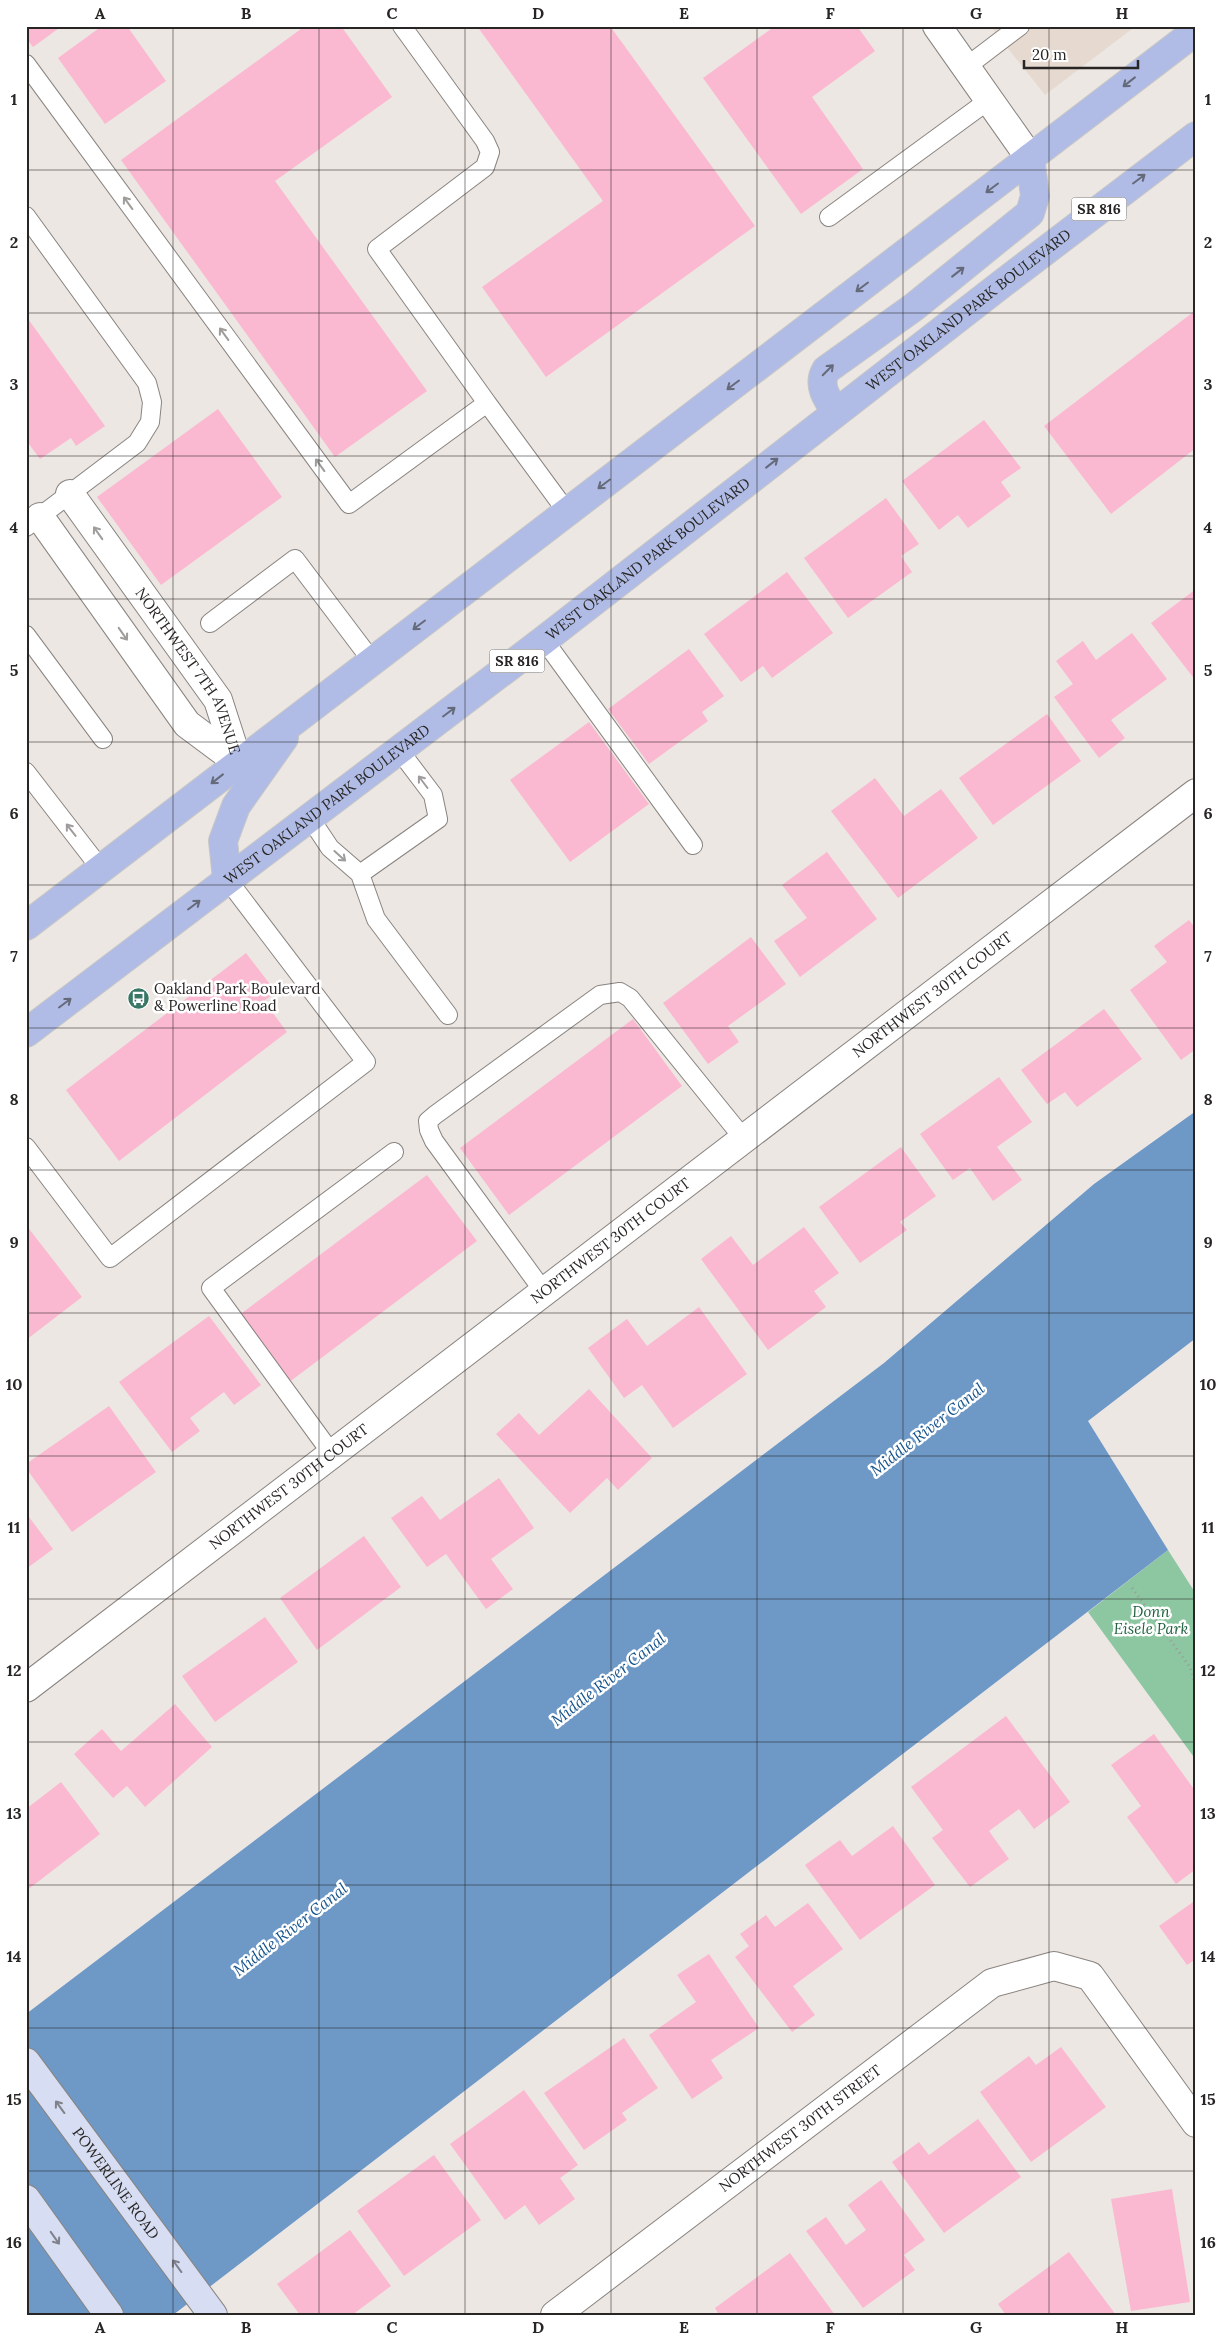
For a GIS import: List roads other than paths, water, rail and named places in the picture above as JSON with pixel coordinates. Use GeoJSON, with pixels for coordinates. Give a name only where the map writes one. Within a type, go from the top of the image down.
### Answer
{"type":"FeatureCollection","features":[{"type":"Feature","properties":{"kind":"main road"},"geometry":{"type":"LineString","coordinates":[[26,926],[1196,31]]}},
{"type":"Feature","properties":{"kind":"main road","name":"WEST OAKLAND PARK BOULEVARD"},"geometry":{"type":"LineString","coordinates":[[26,1033],[544,640],[836,412],[1196,136]]}},
{"type":"Feature","properties":{"kind":"main road"},"geometry":{"type":"LineString","coordinates":[[836,412],[828,400],[822,385],[822,378],[826,370],[914,307],[1030,213],[1034,196],[1030,158]]}},
{"type":"Feature","properties":{"kind":"main road"},"geometry":{"type":"LineString","coordinates":[[227,879],[223,841],[236,806],[298,718]]}},
{"type":"Feature","properties":{"kind":"main road","name":"POWERLINE ROAD"},"geometry":{"type":"LineString","coordinates":[[26,2062],[209,2310]]}},
{"type":"Feature","properties":{"kind":"main road"},"geometry":{"type":"LineString","coordinates":[[26,2199],[109,2315]]}},
{"type":"Feature","properties":{"kind":"street"},"geometry":{"type":"LineString","coordinates":[[937,26],[1030,158]]}},
{"type":"Feature","properties":{"kind":"street","name":"NORTHWEST 7TH AVENUE"},"geometry":{"type":"LineString","coordinates":[[70,494],[218,700],[238,762]]}},
{"type":"Feature","properties":{"kind":"street","name":"NORTHWEST 7TH AVENUE"},"geometry":{"type":"LineString","coordinates":[[33,522],[95,594],[187,724],[238,762]]}},
{"type":"Feature","properties":{"kind":"street"},"geometry":{"type":"LineString","coordinates":[[95,594],[126,573]]}},
{"type":"Feature","properties":{"kind":"street","name":"NORTHWEST 30TH COURT"},"geometry":{"type":"LineString","coordinates":[[26,1688],[1196,793]]}},
{"type":"Feature","properties":{"kind":"street","name":"NORTHWEST 30TH STREET"},"geometry":{"type":"LineString","coordinates":[[556,2315],[992,1983],[1054,1966],[1090,1976],[1196,2123]]}},
{"type":"Feature","properties":{"kind":"lane"},"geometry":{"type":"LineString","coordinates":[[402,26],[485,141],[490,152],[485,167],[377,249],[567,512]]}},
{"type":"Feature","properties":{"kind":"lane"},"geometry":{"type":"LineString","coordinates":[[966,67],[1020,26]]}},
{"type":"Feature","properties":{"kind":"lane"},"geometry":{"type":"LineString","coordinates":[[26,64],[349,504],[487,403]]}},
{"type":"Feature","properties":{"kind":"lane"},"geometry":{"type":"LineString","coordinates":[[829,217],[989,100]]}},
{"type":"Feature","properties":{"kind":"lane"},"geometry":{"type":"LineString","coordinates":[[26,216],[147,383],[152,402],[150,422],[137,443],[33,522]]}},
{"type":"Feature","properties":{"kind":"lane"},"geometry":{"type":"LineString","coordinates":[[210,623],[295,559],[372,661]]}},
{"type":"Feature","properties":{"kind":"lane"},"geometry":{"type":"LineString","coordinates":[[26,635],[103,739]]}},
{"type":"Feature","properties":{"kind":"lane"},"geometry":{"type":"LineString","coordinates":[[544,640],[693,844]]}},
{"type":"Feature","properties":{"kind":"lane"},"geometry":{"type":"LineString","coordinates":[[360,874],[438,819],[433,795],[399,750]]}},
{"type":"Feature","properties":{"kind":"lane"},"geometry":{"type":"LineString","coordinates":[[26,772],[101,868]]}},
{"type":"Feature","properties":{"kind":"lane"},"geometry":{"type":"LineString","coordinates":[[310,818],[330,848],[360,874],[376,919],[448,1015]]}},
{"type":"Feature","properties":{"kind":"lane"},"geometry":{"type":"LineString","coordinates":[[26,1147],[110,1258],[366,1062],[227,879]]}},
{"type":"Feature","properties":{"kind":"lane"},"geometry":{"type":"LineString","coordinates":[[544,1292],[434,1142],[428,1130],[428,1121],[435,1115],[600,994],[620,992],[630,998],[744,1139]]}},
{"type":"Feature","properties":{"kind":"lane"},"geometry":{"type":"LineString","coordinates":[[332,1454],[211,1288],[394,1152]]}},
{"type":"Feature","properties":{"kind":"water","name":"Middle River Canal"},"geometry":{"type":"Polygon","coordinates":[[[1196,1111],[1196,1338],[1088,1421],[1168,1550],[173,2315],[26,2315],[26,2014],[884,1363],[1094,1184],[1196,1111]]]}},
{"type":"Feature","properties":{"kind":"place","name":"Oakland Park Boulevard & Powerline Road"},"geometry":{"type":"Point","coordinates":[138,998]}},
{"type":"Feature","properties":{"kind":"park label","name":"Donn Eisele Park"},"geometry":{"type":"Point","coordinates":[1151,1620]}}]}
